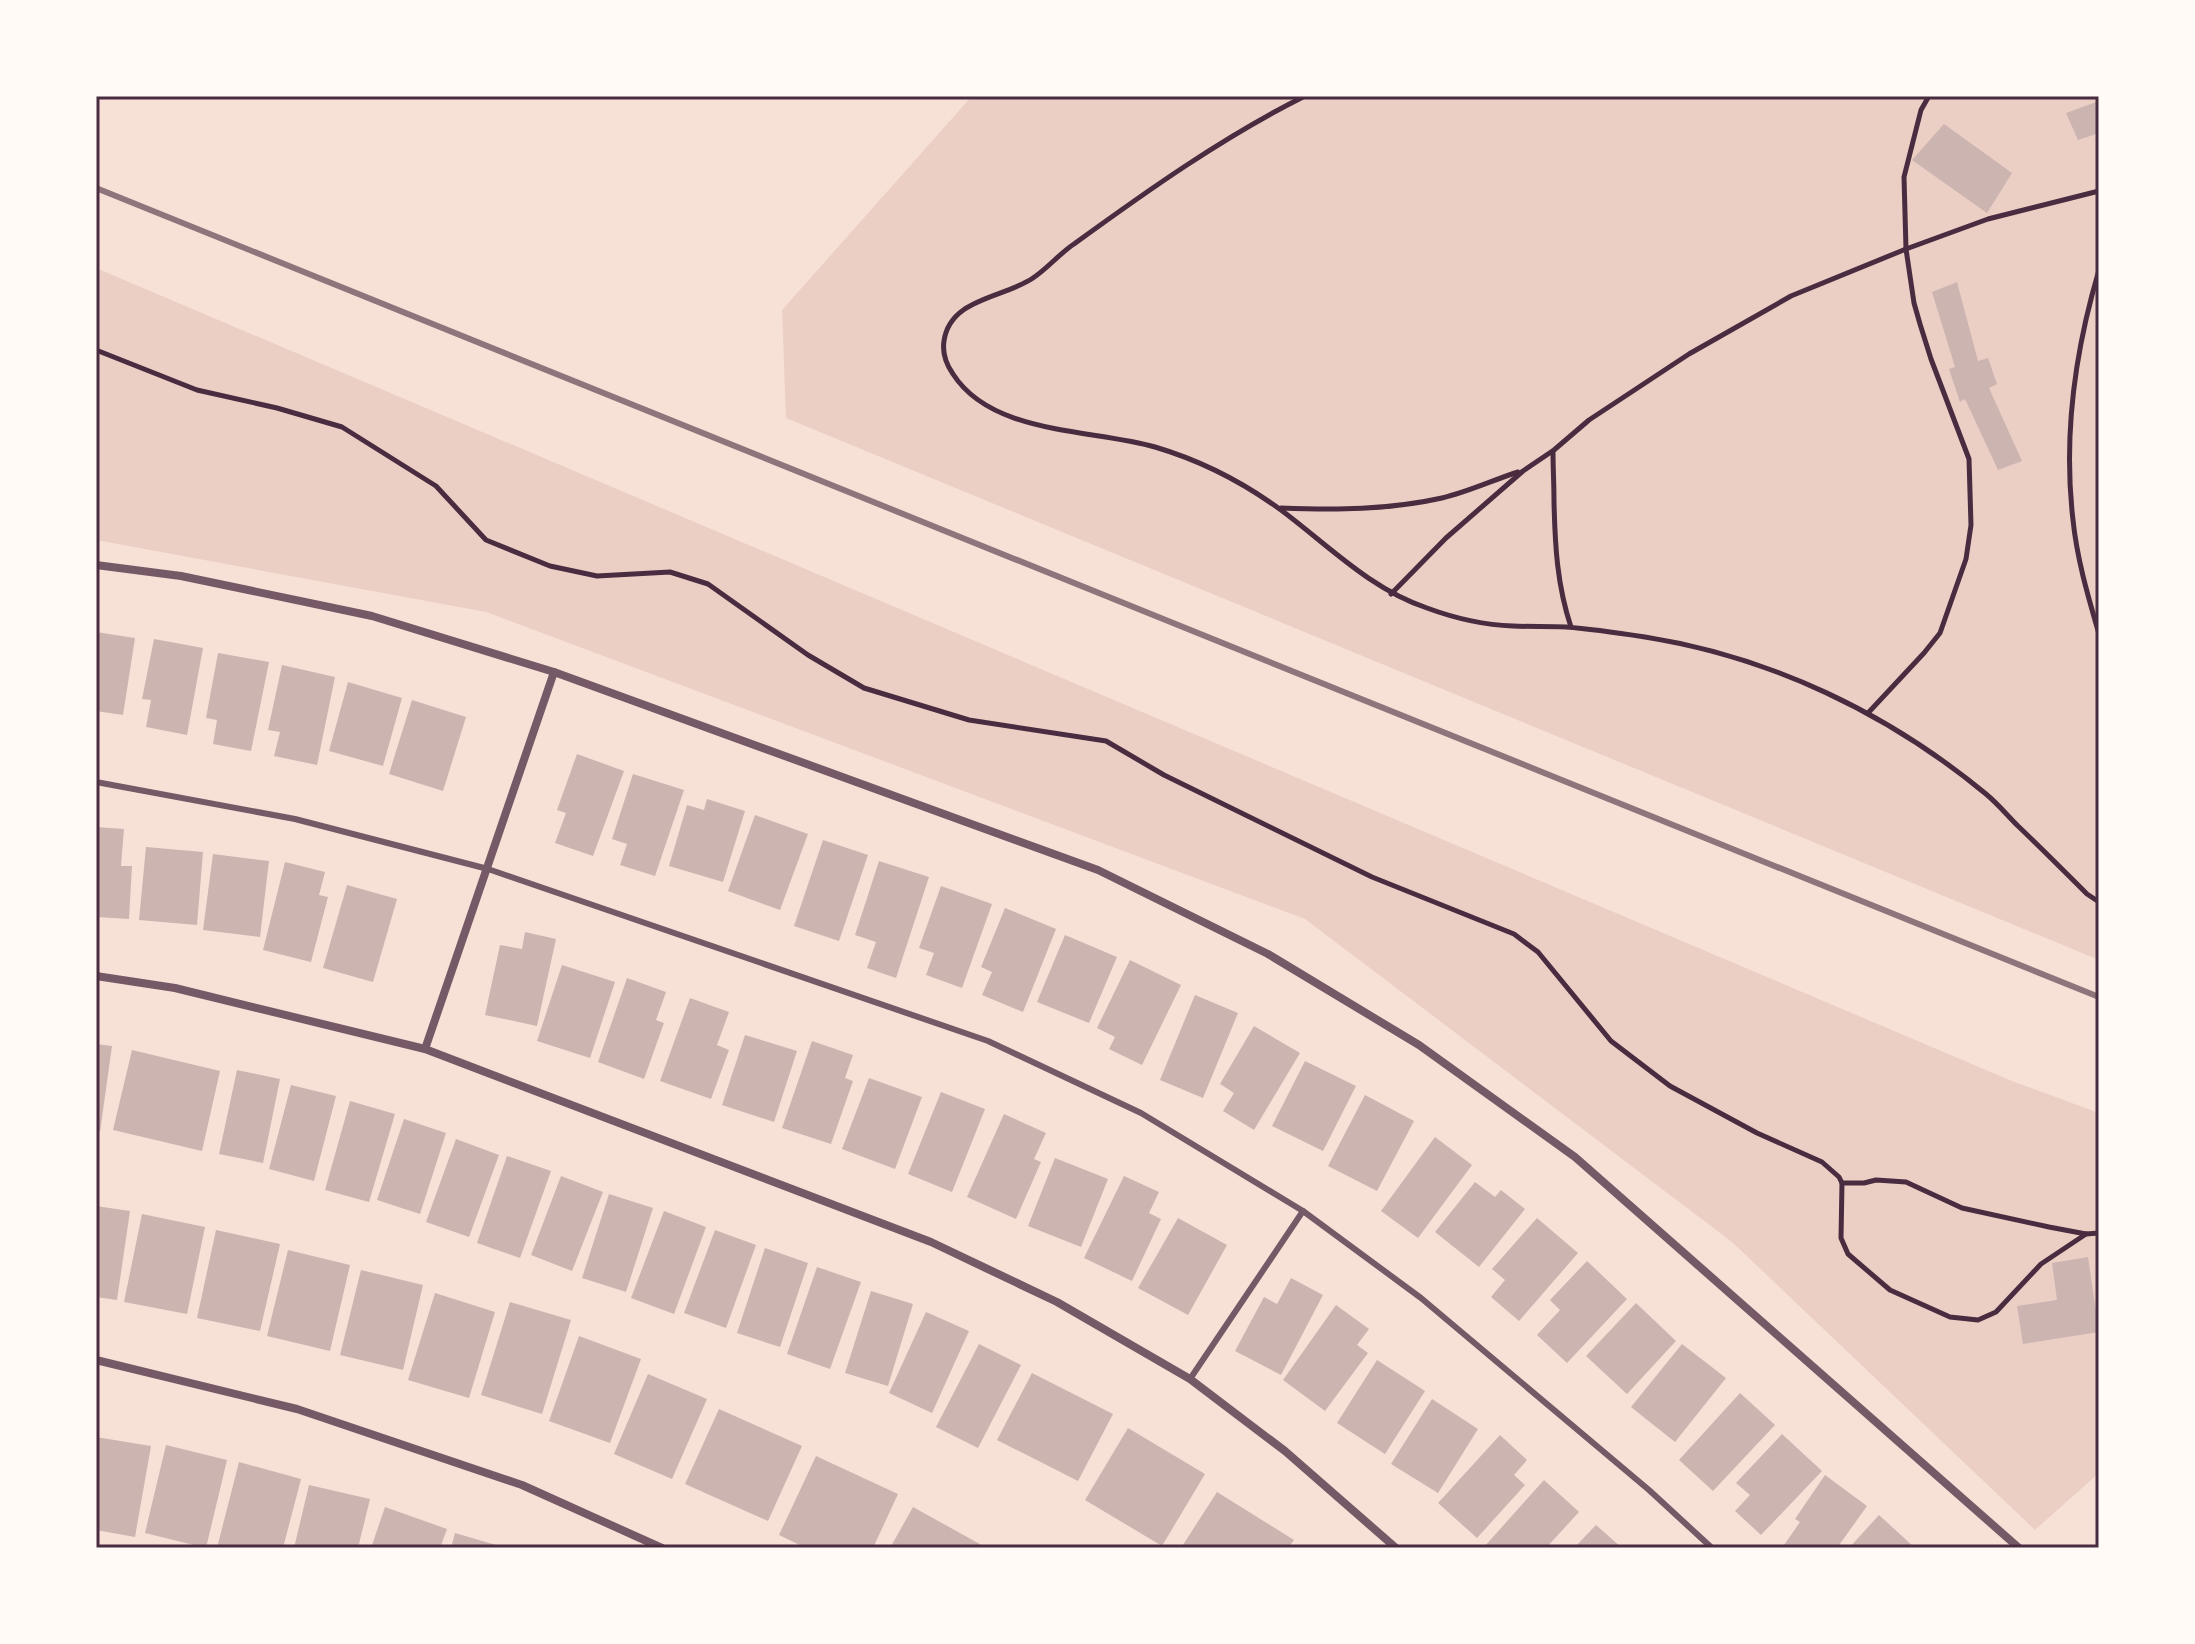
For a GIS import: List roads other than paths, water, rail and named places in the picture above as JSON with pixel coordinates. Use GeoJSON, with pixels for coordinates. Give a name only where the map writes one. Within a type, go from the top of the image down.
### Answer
{"type":"FeatureCollection","features":[{"type":"Feature","properties":{"kind":"street"},"geometry":{"type":"LineString","coordinates":[[96,565],[181,576],[372,616],[554,672],[1098,870],[1268,954],[1419,1045],[1575,1157],[2019,1548]]}},
{"type":"Feature","properties":{"kind":"street"},"geometry":{"type":"LineString","coordinates":[[425,1049],[554,672]]}},
{"type":"Feature","properties":{"kind":"street"},"geometry":{"type":"LineString","coordinates":[[96,976],[175,988],[425,1049],[931,1242],[1057,1302],[1190,1379],[1285,1451],[1396,1548]]}},
{"type":"Feature","properties":{"kind":"street"},"geometry":{"type":"LineString","coordinates":[[96,1360],[297,1409],[522,1485],[662,1548]]}},
{"type":"Feature","properties":{"kind":"lane"},"geometry":{"type":"LineString","coordinates":[[96,782],[295,819],[488,869],[988,1041],[1141,1113],[1303,1211],[1421,1298],[1649,1490],[1712,1548]]}},
{"type":"Feature","properties":{"kind":"lane"},"geometry":{"type":"LineString","coordinates":[[1190,1379],[1303,1211]]}},
{"type":"Feature","properties":{"kind":"railway"},"geometry":{"type":"LineString","coordinates":[[96,188],[2099,997]]}}]}
